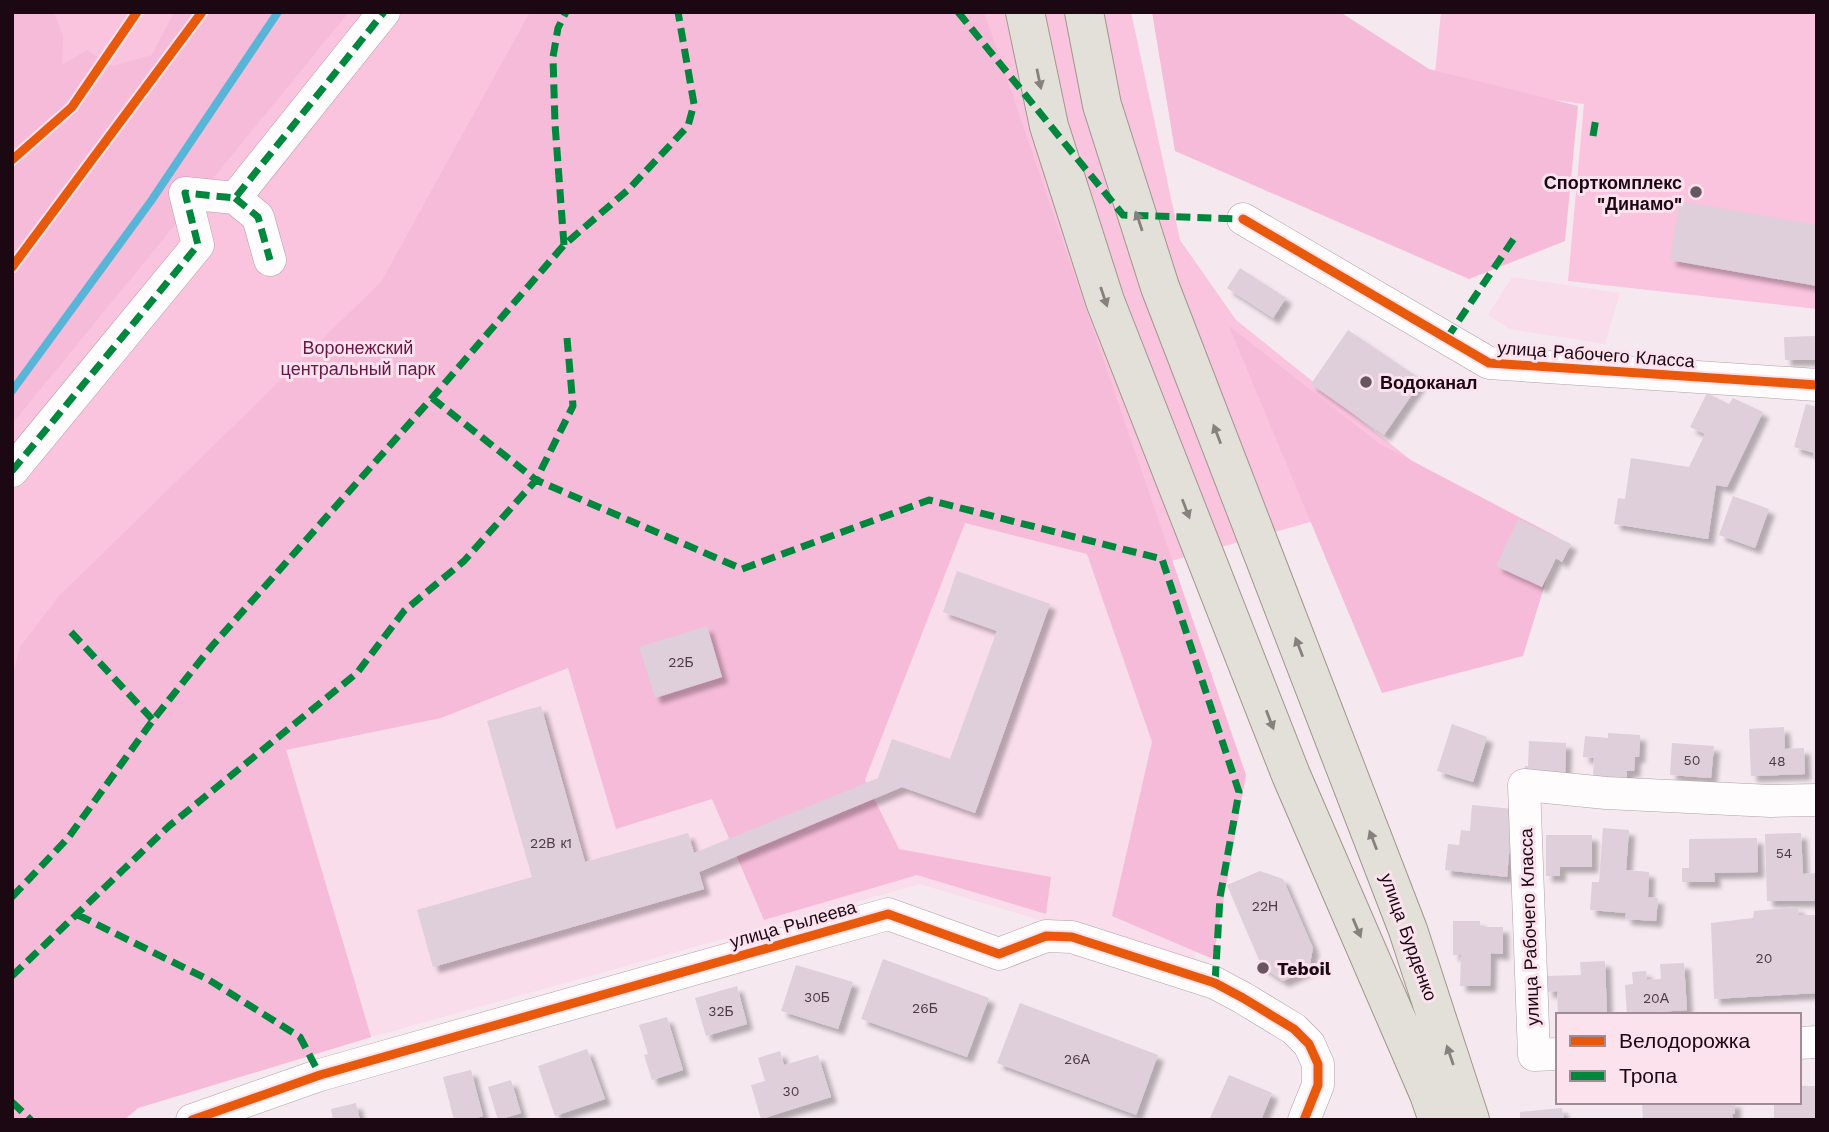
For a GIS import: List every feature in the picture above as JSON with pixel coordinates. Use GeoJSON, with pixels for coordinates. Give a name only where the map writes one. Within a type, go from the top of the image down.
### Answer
{"type":"FeatureCollection","features":[{"type":"Feature","properties":{"kind":"main road"},"geometry":{"type":"LineString","coordinates":[[1025,12],[1049,126],[1105,302],[1291,775],[1438,1120]]}},
{"type":"Feature","properties":{"kind":"main road","name":"улица Бурденко"},"geometry":{"type":"LineString","coordinates":[[1084,12],[1102,105],[1160,287],[1408,930],[1470,1120]]}},
{"type":"Feature","properties":{"kind":"street"},"geometry":{"type":"LineString","coordinates":[[235,198],[384,12]]}},
{"type":"Feature","properties":{"kind":"street"},"geometry":{"type":"LineString","coordinates":[[12,471],[198,245],[185,192],[235,198],[258,217],[270,260]]}},
{"type":"Feature","properties":{"kind":"street","name":"улица Рабочего Класса"},"geometry":{"type":"LineString","coordinates":[[1243,219],[1489,363],[1817,385]]}},
{"type":"Feature","properties":{"kind":"street","name":"улица Рабочего Класса"},"geometry":{"type":"LineString","coordinates":[[1546,1055],[1524,785],[1606,793],[1771,801],[1817,800]]}},
{"type":"Feature","properties":{"kind":"street","name":"улица Рылеева"},"geometry":{"type":"LineString","coordinates":[[192,1120],[320,1075],[888,914],[999,954],[1046,936],[1072,937],[1215,983],[1294,1029],[1309,1044],[1318,1064],[1318,1085],[1304,1120]]}},
{"type":"Feature","properties":{"kind":"shaded area"},"geometry":{"type":"Polygon","coordinates":[[[1512,277],[1620,293],[1605,344],[1510,329],[1488,315],[1512,277]]]}},
{"type":"Feature","properties":{"kind":"shaded area"},"geometry":{"type":"Polygon","coordinates":[[[945,515],[1150,567],[1227,794],[1193,966],[920,884],[371,1037],[285,750],[945,515]]]}},
{"type":"Feature","properties":{"kind":"green space","name":"Воронежский центральный парк"},"geometry":{"type":"Polygon","coordinates":[[[12,12],[1131,12],[1180,240],[1236,320],[1442,485],[1150,567],[945,515],[286,750],[371,1037],[138,1108],[124,1120],[12,1120],[12,12]]]}},
{"type":"Feature","properties":{"kind":"green space"},"geometry":{"type":"Polygon","coordinates":[[[12,12],[54,12],[63,36],[62,65],[87,50],[112,66],[152,55],[174,12],[349,12],[12,424],[12,12]]]}},
{"type":"Feature","properties":{"kind":"green space","name":"Воронежский центральный парк"},"geometry":{"type":"Polygon","coordinates":[[[530,12],[984,12],[1246,775],[1213,959],[1112,916],[1152,742],[1087,554],[965,523],[865,780],[899,849],[1051,877],[1046,914],[917,875],[764,920],[712,799],[616,829],[568,668],[441,718],[286,750],[371,1037],[138,1108],[124,1120],[12,1120],[12,678],[20,647],[59,596],[381,282],[530,12]]]}},
{"type":"Feature","properties":{"kind":"green space"},"geometry":{"type":"Polygon","coordinates":[[[1152,12],[1340,12],[1429,69],[1578,106],[1565,241],[1469,279],[1175,151],[1152,12]]]}},
{"type":"Feature","properties":{"kind":"green space","name":"Спорткомплекс \"Динамо\""},"geometry":{"type":"Polygon","coordinates":[[[1441,12],[1817,12],[1817,309],[1568,281],[1584,104],[1434,84],[1441,12]]]}},
{"type":"Feature","properties":{"kind":"green space"},"geometry":{"type":"Polygon","coordinates":[[[1229,326],[1380,444],[1559,538],[1523,656],[1382,693],[1229,326]]]}},
{"type":"Feature","properties":{"kind":"building"},"geometry":{"type":"Polygon","coordinates":[[[1680,201],[1817,225],[1817,286],[1670,260],[1680,201]]]}},
{"type":"Feature","properties":{"kind":"building"},"geometry":{"type":"Polygon","coordinates":[[[1240,268],[1286,298],[1273,318],[1227,288],[1240,268]]]}},
{"type":"Feature","properties":{"kind":"building","name":"Водоканал"},"geometry":{"type":"Polygon","coordinates":[[[1348,330],[1422,380],[1384,435],[1311,384],[1348,330]]]}},
{"type":"Feature","properties":{"kind":"building"},"geometry":{"type":"Polygon","coordinates":[[[1817,336],[1817,360],[1785,360],[1784,337],[1817,336]]]}},
{"type":"Feature","properties":{"kind":"building"},"geometry":{"type":"Polygon","coordinates":[[[1707,393],[1729,404],[1733,398],[1763,412],[1727,487],[1716,485],[1708,539],[1614,524],[1618,498],[1625,499],[1631,458],[1689,467],[1705,434],[1690,427],[1707,393]]]}},
{"type":"Feature","properties":{"kind":"building"},"geometry":{"type":"Polygon","coordinates":[[[1806,404],[1817,407],[1817,460],[1813,459],[1814,453],[1794,447],[1806,404]]]}},
{"type":"Feature","properties":{"kind":"building"},"geometry":{"type":"Polygon","coordinates":[[[1733,496],[1769,509],[1755,548],[1719,535],[1733,496]]]}},
{"type":"Feature","properties":{"kind":"building"},"geometry":{"type":"Polygon","coordinates":[[[1518,519],[1571,544],[1562,562],[1556,558],[1542,587],[1496,566],[1518,519]]]}},
{"type":"Feature","properties":{"kind":"building"},"geometry":{"type":"Polygon","coordinates":[[[957,571],[1050,604],[975,813],[902,787],[699,872],[704,889],[433,967],[417,910],[532,877],[487,721],[541,706],[585,862],[688,833],[694,853],[878,778],[892,739],[950,759],[997,631],[943,612],[957,571]]]}},
{"type":"Feature","properties":{"kind":"building"},"geometry":{"type":"Polygon","coordinates":[[[707,626],[722,677],[655,698],[639,647],[707,626]]]}},
{"type":"Feature","properties":{"kind":"building"},"geometry":{"type":"Polygon","coordinates":[[[1452,724],[1487,737],[1473,782],[1437,771],[1452,724]]]}},
{"type":"Feature","properties":{"kind":"building"},"geometry":{"type":"Polygon","coordinates":[[[1784,727],[1785,749],[1804,748],[1805,774],[1751,776],[1749,729],[1784,727]]]}},
{"type":"Feature","properties":{"kind":"building"},"geometry":{"type":"Polygon","coordinates":[[[1608,733],[1640,735],[1639,757],[1635,757],[1634,771],[1627,771],[1627,780],[1593,778],[1594,758],[1583,757],[1585,736],[1608,738],[1608,733]]]}},
{"type":"Feature","properties":{"kind":"building"},"geometry":{"type":"Polygon","coordinates":[[[1529,741],[1566,743],[1565,780],[1524,779],[1525,766],[1528,766],[1529,741]]]}},
{"type":"Feature","properties":{"kind":"building"},"geometry":{"type":"Polygon","coordinates":[[[1672,743],[1714,746],[1711,778],[1670,775],[1672,743]]]}},
{"type":"Feature","properties":{"kind":"building"},"geometry":{"type":"Polygon","coordinates":[[[1472,805],[1513,809],[1507,877],[1445,870],[1448,844],[1459,845],[1461,830],[1470,831],[1472,805]]]}},
{"type":"Feature","properties":{"kind":"building"},"geometry":{"type":"Polygon","coordinates":[[[1603,828],[1629,830],[1626,870],[1649,872],[1648,897],[1658,898],[1656,921],[1625,919],[1626,913],[1590,910],[1592,882],[1599,882],[1603,828]]]}},
{"type":"Feature","properties":{"kind":"building"},"geometry":{"type":"Polygon","coordinates":[[[1801,833],[1803,874],[1817,873],[1817,901],[1767,901],[1765,834],[1801,833]]]}},
{"type":"Feature","properties":{"kind":"building"},"geometry":{"type":"Polygon","coordinates":[[[1546,835],[1592,835],[1592,867],[1560,867],[1560,876],[1546,876],[1546,835]]]}},
{"type":"Feature","properties":{"kind":"building"},"geometry":{"type":"Polygon","coordinates":[[[1757,838],[1758,872],[1714,873],[1715,882],[1682,882],[1682,868],[1689,868],[1689,839],[1757,838]]]}},
{"type":"Feature","properties":{"kind":"building"},"geometry":{"type":"Polygon","coordinates":[[[1260,871],[1283,879],[1313,948],[1309,969],[1283,981],[1262,967],[1227,885],[1260,871]]]}},
{"type":"Feature","properties":{"kind":"building"},"geometry":{"type":"Polygon","coordinates":[[[1798,907],[1799,915],[1817,915],[1817,993],[1714,999],[1711,923],[1753,918],[1754,911],[1798,907]]]}},
{"type":"Feature","properties":{"kind":"building"},"geometry":{"type":"Polygon","coordinates":[[[1453,921],[1480,921],[1480,927],[1503,927],[1503,954],[1491,953],[1490,986],[1460,986],[1461,955],[1453,955],[1453,921]]]}},
{"type":"Feature","properties":{"kind":"building"},"geometry":{"type":"Polygon","coordinates":[[[883,959],[989,998],[967,1057],[861,1019],[883,959]]]}},
{"type":"Feature","properties":{"kind":"building"},"geometry":{"type":"Polygon","coordinates":[[[1605,961],[1607,1013],[1558,1013],[1557,991],[1547,992],[1546,976],[1581,975],[1580,962],[1605,961]]]}},
{"type":"Feature","properties":{"kind":"building"},"geometry":{"type":"Polygon","coordinates":[[[1684,963],[1687,1010],[1627,1013],[1625,985],[1633,984],[1632,972],[1646,971],[1647,980],[1661,979],[1660,964],[1684,963]]]}},
{"type":"Feature","properties":{"kind":"building"},"geometry":{"type":"Polygon","coordinates":[[[796,965],[853,982],[838,1029],[781,1011],[796,965]]]}},
{"type":"Feature","properties":{"kind":"building"},"geometry":{"type":"Polygon","coordinates":[[[737,986],[747,1024],[706,1036],[695,998],[737,986]]]}},
{"type":"Feature","properties":{"kind":"building"},"geometry":{"type":"Polygon","coordinates":[[[1020,1003],[1158,1055],[1136,1115],[997,1063],[1020,1003]]]}},
{"type":"Feature","properties":{"kind":"building"},"geometry":{"type":"Polygon","coordinates":[[[667,1017],[683,1070],[652,1080],[639,1025],[667,1017]]]}},
{"type":"Feature","properties":{"kind":"building"},"geometry":{"type":"Polygon","coordinates":[[[587,1049],[605,1099],[555,1116],[538,1066],[587,1049]]]}},
{"type":"Feature","properties":{"kind":"building"},"geometry":{"type":"Polygon","coordinates":[[[780,1051],[784,1065],[818,1055],[831,1097],[761,1119],[751,1085],[765,1081],[758,1058],[780,1051]]]}},
{"type":"Feature","properties":{"kind":"building"},"geometry":{"type":"Polygon","coordinates":[[[471,1070],[483,1116],[470,1120],[454,1120],[443,1077],[471,1070]]]}},
{"type":"Feature","properties":{"kind":"building"},"geometry":{"type":"Polygon","coordinates":[[[1229,1075],[1272,1093],[1261,1120],[1209,1120],[1229,1075]]]}},
{"type":"Feature","properties":{"kind":"building"},"geometry":{"type":"Polygon","coordinates":[[[511,1080],[521,1113],[498,1120],[488,1087],[511,1080]]]}},
{"type":"Feature","properties":{"kind":"building"},"geometry":{"type":"Polygon","coordinates":[[[1801,1086],[1817,1086],[1817,1120],[1774,1120],[1774,1104],[1801,1104],[1801,1086]]]}},
{"type":"Feature","properties":{"kind":"building"},"geometry":{"type":"Polygon","coordinates":[[[356,1103],[360,1120],[333,1120],[331,1109],[356,1103]]]}},
{"type":"Feature","properties":{"kind":"building"},"geometry":{"type":"Polygon","coordinates":[[[1642,1104],[1735,1104],[1733,1120],[1643,1120],[1642,1104]]]}},
{"type":"Feature","properties":{"kind":"building"},"geometry":{"type":"Polygon","coordinates":[[[1562,1108],[1564,1120],[1520,1120],[1520,1112],[1562,1108]]]}},
{"type":"Feature","properties":{"kind":"waterway"},"geometry":{"type":"LineString","coordinates":[[12,391],[151,201],[278,12]]}},
{"type":"Feature","properties":{"kind":"marked path"},"geometry":{"type":"LineString","coordinates":[[12,471],[198,245],[185,193],[235,198],[384,12]]}},
{"type":"Feature","properties":{"kind":"marked path"},"geometry":{"type":"LineString","coordinates":[[564,245],[553,57],[558,28],[566,12]]}},
{"type":"Feature","properties":{"kind":"marked path"},"geometry":{"type":"LineString","coordinates":[[12,897],[68,838],[153,720],[212,646],[564,245],[629,189],[688,126],[694,104],[678,12]]}},
{"type":"Feature","properties":{"kind":"marked path"},"geometry":{"type":"LineString","coordinates":[[958,12],[1123,215],[1243,219]]}},
{"type":"Feature","properties":{"kind":"marked path"},"geometry":{"type":"LineString","coordinates":[[1593,136],[1596,118]]}},
{"type":"Feature","properties":{"kind":"marked path"},"geometry":{"type":"LineString","coordinates":[[235,198],[258,217],[270,260]]}},
{"type":"Feature","properties":{"kind":"marked path"},"geometry":{"type":"LineString","coordinates":[[1447,338],[1515,237]]}},
{"type":"Feature","properties":{"kind":"marked path"},"geometry":{"type":"LineString","coordinates":[[12,976],[169,826],[357,673],[404,611],[464,561],[536,480],[573,406],[567,338]]}},
{"type":"Feature","properties":{"kind":"marked path"},"geometry":{"type":"LineString","coordinates":[[432,398],[536,480],[742,569],[929,500],[1162,559],[1239,792],[1220,897],[1215,983]]}},
{"type":"Feature","properties":{"kind":"marked path"},"geometry":{"type":"LineString","coordinates":[[71,632],[153,720]]}},
{"type":"Feature","properties":{"kind":"marked path"},"geometry":{"type":"LineString","coordinates":[[78,915],[209,980],[300,1037],[320,1075]]}},
{"type":"Feature","properties":{"kind":"marked path"},"geometry":{"type":"LineString","coordinates":[[12,1102],[31,1120]]}},
{"type":"Feature","properties":{"kind":"cycle path"},"geometry":{"type":"LineString","coordinates":[[12,160],[72,107],[137,12]]}},
{"type":"Feature","properties":{"kind":"cycle path"},"geometry":{"type":"LineString","coordinates":[[12,267],[202,12]]}},
{"type":"Feature","properties":{"kind":"cycle path"},"geometry":{"type":"LineString","coordinates":[[1243,219],[1489,363],[1817,385]]}},
{"type":"Feature","properties":{"kind":"cycle path"},"geometry":{"type":"LineString","coordinates":[[192,1120],[320,1075],[888,914],[999,954],[1046,936],[1072,937],[1215,983],[1294,1029],[1309,1044],[1318,1064],[1318,1085],[1304,1120]]}},
{"type":"Feature","properties":{"kind":"place","name":"Спорткомплекс \"Динамо\""},"geometry":{"type":"Point","coordinates":[1696,192]}},
{"type":"Feature","properties":{"kind":"place","name":"Водоканал"},"geometry":{"type":"Point","coordinates":[1366,382]}},
{"type":"Feature","properties":{"kind":"place","name":"Teboil"},"geometry":{"type":"Point","coordinates":[1263,968]}}]}
